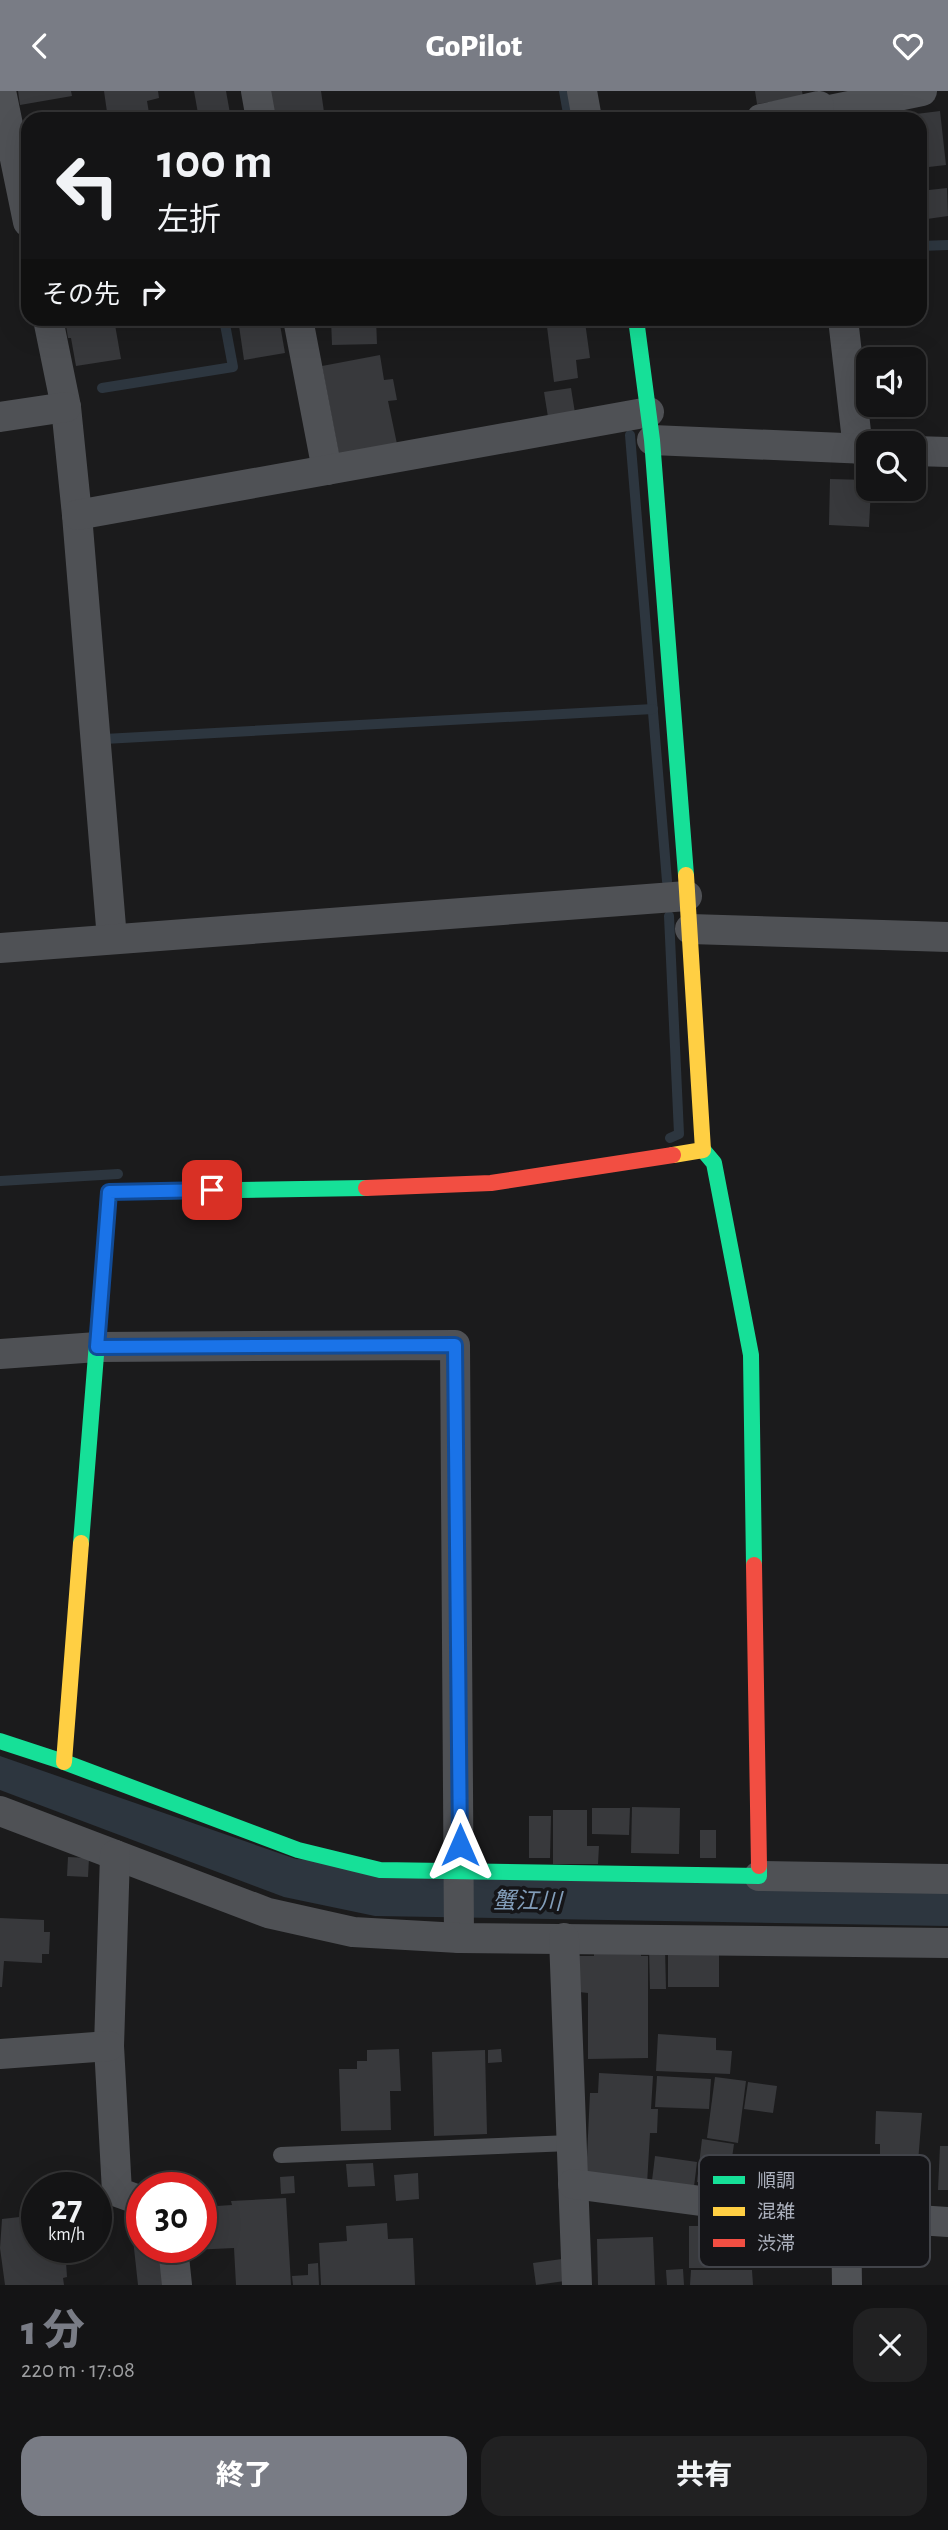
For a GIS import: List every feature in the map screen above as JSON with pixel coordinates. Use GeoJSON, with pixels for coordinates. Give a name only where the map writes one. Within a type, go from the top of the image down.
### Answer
{"type":"FeatureCollection","features":[{"type":"Feature","properties":{"kind":"street"},"geometry":{"type":"LineString","coordinates":[[1,91],[21,188]]}},
{"type":"Feature","properties":{"kind":"street"},"geometry":{"type":"LineString","coordinates":[[256,91],[260,112]]}},
{"type":"Feature","properties":{"kind":"street"},"geometry":{"type":"LineString","coordinates":[[582,91],[586,112]]}},
{"type":"Feature","properties":{"kind":"street"},"geometry":{"type":"LineString","coordinates":[[795,112],[922,91]]}},
{"type":"Feature","properties":{"kind":"street"},"geometry":{"type":"LineString","coordinates":[[49,326],[66,407],[78,515],[112,939]]}},
{"type":"Feature","properties":{"kind":"street"},"geometry":{"type":"LineString","coordinates":[[299,326],[327,470]]}},
{"type":"Feature","properties":{"kind":"street"},"geometry":{"type":"LineString","coordinates":[[637,326],[651,426],[691,929],[703,1150],[714,1163],[751,1355],[760,1876]]}},
{"type":"Feature","properties":{"kind":"street"},"geometry":{"type":"LineString","coordinates":[[844,326],[860,431]]}},
{"type":"Feature","properties":{"kind":"street"},"geometry":{"type":"LineString","coordinates":[[0,417],[66,407]]}},
{"type":"Feature","properties":{"kind":"street"},"geometry":{"type":"LineString","coordinates":[[78,515],[327,470],[651,426],[856,448]]}},
{"type":"Feature","properties":{"kind":"street"},"geometry":{"type":"LineString","coordinates":[[926,451],[948,452]]}},
{"type":"Feature","properties":{"kind":"street"},"geometry":{"type":"LineString","coordinates":[[0,948],[687,896]]}},
{"type":"Feature","properties":{"kind":"street"},"geometry":{"type":"LineString","coordinates":[[691,929],[948,937]]}},
{"type":"Feature","properties":{"kind":"street"},"geometry":{"type":"LineString","coordinates":[[64,1762],[109,1192],[391,1188],[491,1183],[703,1150]]}},
{"type":"Feature","properties":{"kind":"street"},"geometry":{"type":"LineString","coordinates":[[0,1354],[97,1347],[455,1345],[459,1934]]}},
{"type":"Feature","properties":{"kind":"street"},"geometry":{"type":"LineString","coordinates":[[0,1741],[64,1762],[299,1850],[380,1870],[460,1875],[948,1879]]}},
{"type":"Feature","properties":{"kind":"street"},"geometry":{"type":"LineString","coordinates":[[0,1811],[268,1913],[354,1932],[564,1938],[948,1943]]}},
{"type":"Feature","properties":{"kind":"street"},"geometry":{"type":"LineString","coordinates":[[115,1855],[109,2046],[117,2192],[126,2195]]}},
{"type":"Feature","properties":{"kind":"street"},"geometry":{"type":"LineString","coordinates":[[564,1938],[577,2285]]}},
{"type":"Feature","properties":{"kind":"street"},"geometry":{"type":"LineString","coordinates":[[0,2054],[109,2046]]}},
{"type":"Feature","properties":{"kind":"street"},"geometry":{"type":"LineString","coordinates":[[573,2185],[699,2201]]}},
{"type":"Feature","properties":{"kind":"street"},"geometry":{"type":"LineString","coordinates":[[930,2221],[948,2222]]}},
{"type":"Feature","properties":{"kind":"street"},"geometry":{"type":"LineString","coordinates":[[175,2263],[177,2285]]}},
{"type":"Feature","properties":{"kind":"street"},"geometry":{"type":"LineString","coordinates":[[847,2267],[847,2285]]}},
{"type":"Feature","properties":{"kind":"lane"},"geometry":{"type":"LineString","coordinates":[[281,2155],[571,2143]]}},
{"type":"Feature","properties":{"kind":"water","name":"蟹江川"},"geometry":{"type":"Polygon","coordinates":[[[0,1756],[296,1859],[948,1889],[948,1926],[375,1916],[284,1897],[0,1790],[0,1756]]]}},
{"type":"Feature","properties":{"kind":"building"},"geometry":{"type":"Polygon","coordinates":[[[18,91],[71,91],[72,96],[20,105],[18,91]]]}},
{"type":"Feature","properties":{"kind":"building"},"geometry":{"type":"Polygon","coordinates":[[[104,91],[158,91],[159,98],[147,101],[149,112],[107,112],[104,91]]]}},
{"type":"Feature","properties":{"kind":"building"},"geometry":{"type":"Polygon","coordinates":[[[194,91],[226,91],[230,112],[198,112],[194,91]]]}},
{"type":"Feature","properties":{"kind":"building"},"geometry":{"type":"Polygon","coordinates":[[[267,91],[321,91],[324,112],[270,112],[267,91]]]}},
{"type":"Feature","properties":{"kind":"building"},"geometry":{"type":"Polygon","coordinates":[[[755,91],[802,91],[803,97],[757,104],[755,91]]]}},
{"type":"Feature","properties":{"kind":"building"},"geometry":{"type":"Polygon","coordinates":[[[940,111],[946,165],[927,167],[927,113],[940,111]]]}},
{"type":"Feature","properties":{"kind":"building"},"geometry":{"type":"Polygon","coordinates":[[[947,188],[948,216],[927,219],[927,190],[947,188]]]}},
{"type":"Feature","properties":{"kind":"building"},"geometry":{"type":"Polygon","coordinates":[[[66,326],[115,326],[121,359],[76,366],[71,338],[68,338],[66,326]]]}},
{"type":"Feature","properties":{"kind":"building"},"geometry":{"type":"Polygon","coordinates":[[[239,326],[280,326],[285,353],[244,360],[239,326]]]}},
{"type":"Feature","properties":{"kind":"building"},"geometry":{"type":"Polygon","coordinates":[[[331,326],[376,326],[377,344],[332,345],[331,326]]]}},
{"type":"Feature","properties":{"kind":"building"},"geometry":{"type":"Polygon","coordinates":[[[547,326],[586,326],[590,358],[576,360],[578,378],[554,382],[547,326]]]}},
{"type":"Feature","properties":{"kind":"building"},"geometry":{"type":"Polygon","coordinates":[[[380,355],[384,380],[393,379],[397,400],[388,401],[397,444],[339,455],[322,366],[380,355]]]}},
{"type":"Feature","properties":{"kind":"building"},"geometry":{"type":"Polygon","coordinates":[[[571,388],[575,413],[548,417],[544,392],[571,388]]]}},
{"type":"Feature","properties":{"kind":"building"},"geometry":{"type":"Polygon","coordinates":[[[830,479],[856,480],[856,501],[870,501],[869,527],[829,525],[830,479]]]}},
{"type":"Feature","properties":{"kind":"building"},"geometry":{"type":"Polygon","coordinates":[[[632,1807],[680,1808],[679,1854],[631,1853],[632,1807]]]}},
{"type":"Feature","properties":{"kind":"building"},"geometry":{"type":"Polygon","coordinates":[[[592,1808],[630,1808],[629,1835],[592,1834],[592,1808]]]}},
{"type":"Feature","properties":{"kind":"building"},"geometry":{"type":"Polygon","coordinates":[[[553,1810],[587,1810],[587,1846],[599,1846],[598,1864],[553,1864],[553,1810]]]}},
{"type":"Feature","properties":{"kind":"building"},"geometry":{"type":"Polygon","coordinates":[[[529,1816],[551,1816],[550,1858],[529,1858],[529,1816]]]}},
{"type":"Feature","properties":{"kind":"building"},"geometry":{"type":"Polygon","coordinates":[[[700,1830],[716,1830],[716,1858],[700,1858],[700,1830]]]}},
{"type":"Feature","properties":{"kind":"building"},"geometry":{"type":"Polygon","coordinates":[[[68,1857],[89,1858],[88,1877],[67,1876],[68,1857]]]}},
{"type":"Feature","properties":{"kind":"building"},"geometry":{"type":"Polygon","coordinates":[[[0,1918],[44,1920],[44,1932],[50,1932],[49,1954],[42,1954],[42,1963],[4,1961],[2,1987],[0,1987],[0,1918]]]}},
{"type":"Feature","properties":{"kind":"building"},"geometry":{"type":"Polygon","coordinates":[[[594,1948],[641,1948],[641,1956],[648,1956],[648,2058],[588,2059],[588,1993],[579,1992],[579,1956],[594,1956],[594,1948]]]}},
{"type":"Feature","properties":{"kind":"building"},"geometry":{"type":"Polygon","coordinates":[[[649,1948],[665,1948],[666,1989],[650,1989],[649,1948]]]}},
{"type":"Feature","properties":{"kind":"building"},"geometry":{"type":"Polygon","coordinates":[[[719,1951],[719,1987],[668,1987],[668,1952],[719,1951]]]}},
{"type":"Feature","properties":{"kind":"building"},"geometry":{"type":"Polygon","coordinates":[[[658,2034],[716,2038],[716,2050],[732,2051],[730,2074],[656,2071],[658,2034]]]}},
{"type":"Feature","properties":{"kind":"building"},"geometry":{"type":"Polygon","coordinates":[[[399,2049],[401,2091],[390,2091],[391,2130],[341,2131],[339,2069],[357,2069],[357,2061],[367,2061],[367,2050],[399,2049]]]}},
{"type":"Feature","properties":{"kind":"building"},"geometry":{"type":"Polygon","coordinates":[[[501,2049],[502,2062],[488,2063],[488,2050],[501,2049]]]}},
{"type":"Feature","properties":{"kind":"building"},"geometry":{"type":"Polygon","coordinates":[[[485,2050],[487,2134],[434,2136],[432,2052],[485,2050]]]}},
{"type":"Feature","properties":{"kind":"building"},"geometry":{"type":"Polygon","coordinates":[[[599,2073],[653,2076],[651,2109],[658,2109],[657,2133],[650,2133],[647,2184],[586,2178],[590,2093],[598,2093],[599,2073]]]}},
{"type":"Feature","properties":{"kind":"building"},"geometry":{"type":"Polygon","coordinates":[[[657,2076],[711,2079],[709,2109],[655,2107],[657,2076]]]}},
{"type":"Feature","properties":{"kind":"building"},"geometry":{"type":"Polygon","coordinates":[[[715,2077],[746,2081],[738,2143],[707,2138],[715,2077]]]}},
{"type":"Feature","properties":{"kind":"building"},"geometry":{"type":"Polygon","coordinates":[[[748,2082],[777,2086],[773,2113],[744,2109],[748,2082]]]}},
{"type":"Feature","properties":{"kind":"building"},"geometry":{"type":"Polygon","coordinates":[[[876,2111],[922,2113],[919,2155],[880,2155],[880,2144],[875,2144],[876,2111]]]}},
{"type":"Feature","properties":{"kind":"building"},"geometry":{"type":"Polygon","coordinates":[[[702,2139],[734,2144],[732,2155],[700,2155],[702,2139]]]}},
{"type":"Feature","properties":{"kind":"building"},"geometry":{"type":"Polygon","coordinates":[[[940,2146],[948,2146],[948,2190],[938,2190],[940,2146]]]}},
{"type":"Feature","properties":{"kind":"building"},"geometry":{"type":"Polygon","coordinates":[[[655,2156],[697,2162],[693,2195],[651,2189],[655,2156]]]}},
{"type":"Feature","properties":{"kind":"building"},"geometry":{"type":"Polygon","coordinates":[[[373,2163],[375,2186],[348,2187],[346,2164],[373,2163]]]}},
{"type":"Feature","properties":{"kind":"building"},"geometry":{"type":"Polygon","coordinates":[[[418,2173],[419,2199],[396,2201],[394,2175],[418,2173]]]}},
{"type":"Feature","properties":{"kind":"building"},"geometry":{"type":"Polygon","coordinates":[[[294,2176],[295,2193],[281,2194],[280,2177],[294,2176]]]}},
{"type":"Feature","properties":{"kind":"building"},"geometry":{"type":"Polygon","coordinates":[[[286,2198],[291,2285],[236,2285],[234,2248],[217,2249],[217,2206],[232,2205],[231,2201],[286,2198]]]}},
{"type":"Feature","properties":{"kind":"building"},"geometry":{"type":"Polygon","coordinates":[[[21,2217],[21,2263],[66,2263],[67,2277],[63,2278],[64,2285],[5,2285],[0,2248],[2,2219],[21,2217]]]}},
{"type":"Feature","properties":{"kind":"building"},"geometry":{"type":"Polygon","coordinates":[[[387,2223],[388,2239],[413,2238],[415,2285],[321,2285],[319,2243],[347,2241],[346,2226],[387,2223]]]}},
{"type":"Feature","properties":{"kind":"building"},"geometry":{"type":"Polygon","coordinates":[[[689,2226],[699,2226],[699,2267],[724,2268],[689,2268],[689,2226]]]}},
{"type":"Feature","properties":{"kind":"building"},"geometry":{"type":"Polygon","coordinates":[[[653,2237],[655,2285],[598,2285],[597,2239],[653,2237]]]}},
{"type":"Feature","properties":{"kind":"building"},"geometry":{"type":"Polygon","coordinates":[[[562,2259],[565,2281],[536,2285],[533,2263],[562,2259]]]}},
{"type":"Feature","properties":{"kind":"building"},"geometry":{"type":"Polygon","coordinates":[[[136,2263],[168,2263],[171,2285],[138,2285],[136,2263]]]}},
{"type":"Feature","properties":{"kind":"building"},"geometry":{"type":"Polygon","coordinates":[[[318,2263],[319,2285],[293,2285],[292,2276],[308,2275],[308,2264],[318,2263]]]}},
{"type":"Feature","properties":{"kind":"building"},"geometry":{"type":"Polygon","coordinates":[[[683,2269],[684,2285],[667,2285],[666,2270],[683,2269]]]}},
{"type":"Feature","properties":{"kind":"building"},"geometry":{"type":"Polygon","coordinates":[[[691,2270],[752,2270],[753,2285],[690,2285],[691,2270]]]}},
{"type":"Feature","properties":{"kind":"waterway"},"geometry":{"type":"LineString","coordinates":[[564,91],[568,112]]}},
{"type":"Feature","properties":{"kind":"waterway"},"geometry":{"type":"LineString","coordinates":[[927,246],[948,245]]}},
{"type":"Feature","properties":{"kind":"waterway"},"geometry":{"type":"LineString","coordinates":[[102,388],[233,367],[225,326]]}},
{"type":"Feature","properties":{"kind":"waterway"},"geometry":{"type":"LineString","coordinates":[[630,435],[667,881]]}},
{"type":"Feature","properties":{"kind":"waterway"},"geometry":{"type":"LineString","coordinates":[[104,739],[653,709]]}},
{"type":"Feature","properties":{"kind":"waterway"},"geometry":{"type":"LineString","coordinates":[[669,916],[679,1134],[670,1138]]}},
{"type":"Feature","properties":{"kind":"waterway"},"geometry":{"type":"LineString","coordinates":[[0,1181],[118,1174]]}},
{"type":"Feature","properties":{"kind":"traffic: fast"},"geometry":{"type":"LineString","coordinates":[[637,326],[652,440],[686,875]]}},
{"type":"Feature","properties":{"kind":"traffic: fast"},"geometry":{"type":"LineString","coordinates":[[703,1150],[714,1163],[751,1355],[754,1565]]}},
{"type":"Feature","properties":{"kind":"traffic: fast"},"geometry":{"type":"LineString","coordinates":[[81,1543],[109,1192],[366,1188]]}},
{"type":"Feature","properties":{"kind":"traffic: fast"},"geometry":{"type":"LineString","coordinates":[[0,1741],[64,1762],[298,1850],[380,1870],[759,1876],[759,1866]]}},
{"type":"Feature","properties":{"kind":"traffic: slow"},"geometry":{"type":"LineString","coordinates":[[673,1155],[703,1150],[686,875]]}},
{"type":"Feature","properties":{"kind":"traffic: slow"},"geometry":{"type":"LineString","coordinates":[[64,1762],[81,1543]]}},
{"type":"Feature","properties":{"kind":"traffic: jam"},"geometry":{"type":"LineString","coordinates":[[366,1188],[491,1183],[673,1155]]}},
{"type":"Feature","properties":{"kind":"traffic: jam"},"geometry":{"type":"LineString","coordinates":[[754,1565],[759,1866]]}},
{"type":"Feature","properties":{"kind":"route"},"geometry":{"type":"LineString","coordinates":[[212,1190],[109,1192],[97,1347],[455,1345],[460,1845]]}}]}
